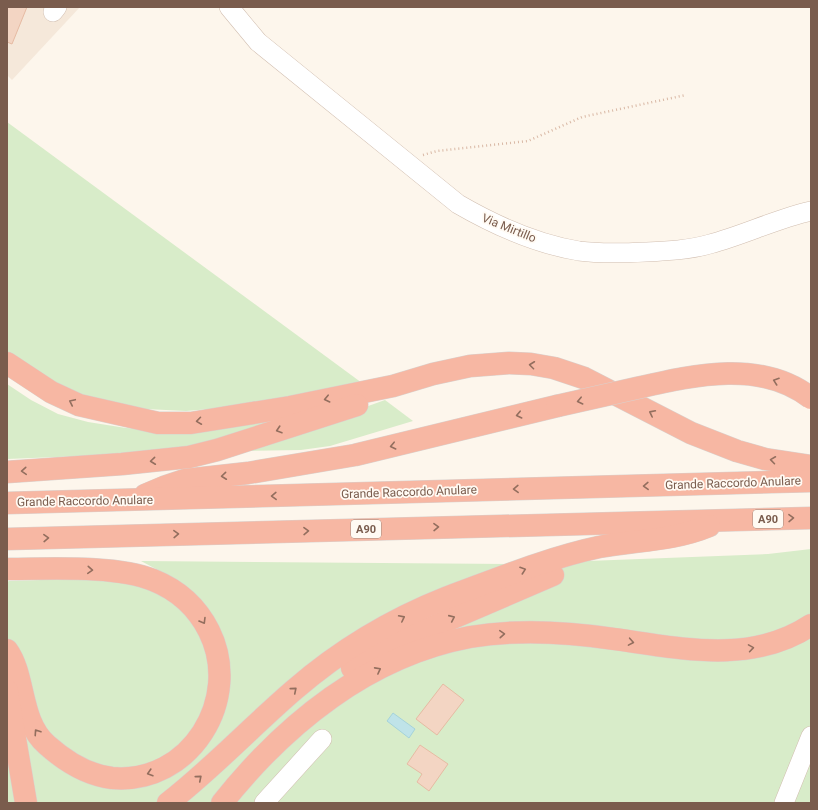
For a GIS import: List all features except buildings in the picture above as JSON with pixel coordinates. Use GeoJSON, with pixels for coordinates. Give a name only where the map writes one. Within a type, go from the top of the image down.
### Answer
{"type":"FeatureCollection","features":[{"type":"Feature","properties":{"kind":"highway"},"geometry":{"type":"LineString","coordinates":[[7,363],[51,392],[79,405],[158,423],[191,422],[239,416],[393,386],[433,374],[470,366],[510,363],[554,368],[584,378],[690,433],[722,446],[752,457],[811,466]]}},
{"type":"Feature","properties":{"kind":"highway"},"geometry":{"type":"LineString","coordinates":[[137,500],[164,487],[185,480],[248,473],[355,455],[678,378],[715,373],[745,374],[766,377],[786,384],[811,398]]}},
{"type":"Feature","properties":{"kind":"highway"},"geometry":{"type":"LineString","coordinates":[[7,472],[122,464],[189,457],[217,450],[374,400],[393,386]]}},
{"type":"Feature","properties":{"kind":"highway","name":"Grande Raccordo Anulare"},"geometry":{"type":"LineString","coordinates":[[7,503],[811,481]]}},
{"type":"Feature","properties":{"kind":"highway","name":"A90"},"geometry":{"type":"LineString","coordinates":[[7,539],[811,518]]}},
{"type":"Feature","properties":{"kind":"highway"},"geometry":{"type":"LineString","coordinates":[[168,803],[203,775],[280,702],[310,677],[360,642],[393,623],[446,598],[541,564],[599,547],[684,536],[724,520]]}},
{"type":"Feature","properties":{"kind":"highway"},"geometry":{"type":"LineString","coordinates":[[217,803],[239,766],[297,708],[336,678],[378,652],[544,578],[592,561],[640,548],[661,539]]}},
{"type":"Feature","properties":{"kind":"highway"},"geometry":{"type":"LineString","coordinates":[[7,650],[12,657],[23,701],[33,727],[45,744],[77,768],[112,778],[148,774],[167,767],[183,756],[199,739],[210,720],[217,699],[220,679],[214,641],[198,613],[188,602],[169,587],[130,573],[85,570],[10,569]]}},
{"type":"Feature","properties":{"kind":"highway"},"geometry":{"type":"LineString","coordinates":[[222,803],[246,773],[269,749],[304,717],[344,688],[413,653],[447,643],[499,634],[554,633],[712,651],[735,650],[763,646],[793,635],[811,625]]}},
{"type":"Feature","properties":{"kind":"highway"},"geometry":{"type":"LineString","coordinates":[[7,691],[26,803]]}},
{"type":"Feature","properties":{"kind":"street","name":"Via Mirtillo"},"geometry":{"type":"LineString","coordinates":[[229,7],[258,42],[458,204],[490,222],[532,239],[580,251],[621,253],[669,251],[709,244],[792,215],[811,211]]}},
{"type":"Feature","properties":{"kind":"street"},"geometry":{"type":"LineString","coordinates":[[784,803],[811,736]]}},
{"type":"Feature","properties":{"kind":"street"},"geometry":{"type":"LineString","coordinates":[[264,803],[322,739]]}},
{"type":"Feature","properties":{"kind":"path"},"geometry":{"type":"LineString","coordinates":[[404,160],[436,151],[528,141],[582,117],[686,95]]}},
{"type":"Feature","properties":{"kind":"shaded area"},"geometry":{"type":"Polygon","coordinates":[[[7,7],[80,7],[12,80],[7,75],[7,7]]]}},
{"type":"Feature","properties":{"kind":"green space"},"geometry":{"type":"Polygon","coordinates":[[[7,122],[362,383],[322,392],[222,408],[186,411],[126,408],[66,392],[7,354],[7,122]]]}},
{"type":"Feature","properties":{"kind":"green space"},"geometry":{"type":"Polygon","coordinates":[[[7,384],[31,400],[58,414],[88,422],[126,428],[165,430],[295,417],[244,435],[158,453],[7,459],[7,384]]]}},
{"type":"Feature","properties":{"kind":"green space"},"geometry":{"type":"Polygon","coordinates":[[[385,400],[413,421],[330,446],[301,450],[243,451],[385,400]]]}},
{"type":"Feature","properties":{"kind":"green space"},"geometry":{"type":"Polygon","coordinates":[[[811,549],[811,803],[7,803],[7,582],[9,581],[169,576],[141,561],[509,564],[768,554],[811,549]]]}},
{"type":"Feature","properties":{"kind":"water"},"geometry":{"type":"Polygon","coordinates":[[[393,713],[415,729],[409,738],[387,721],[393,713]]]}}]}
